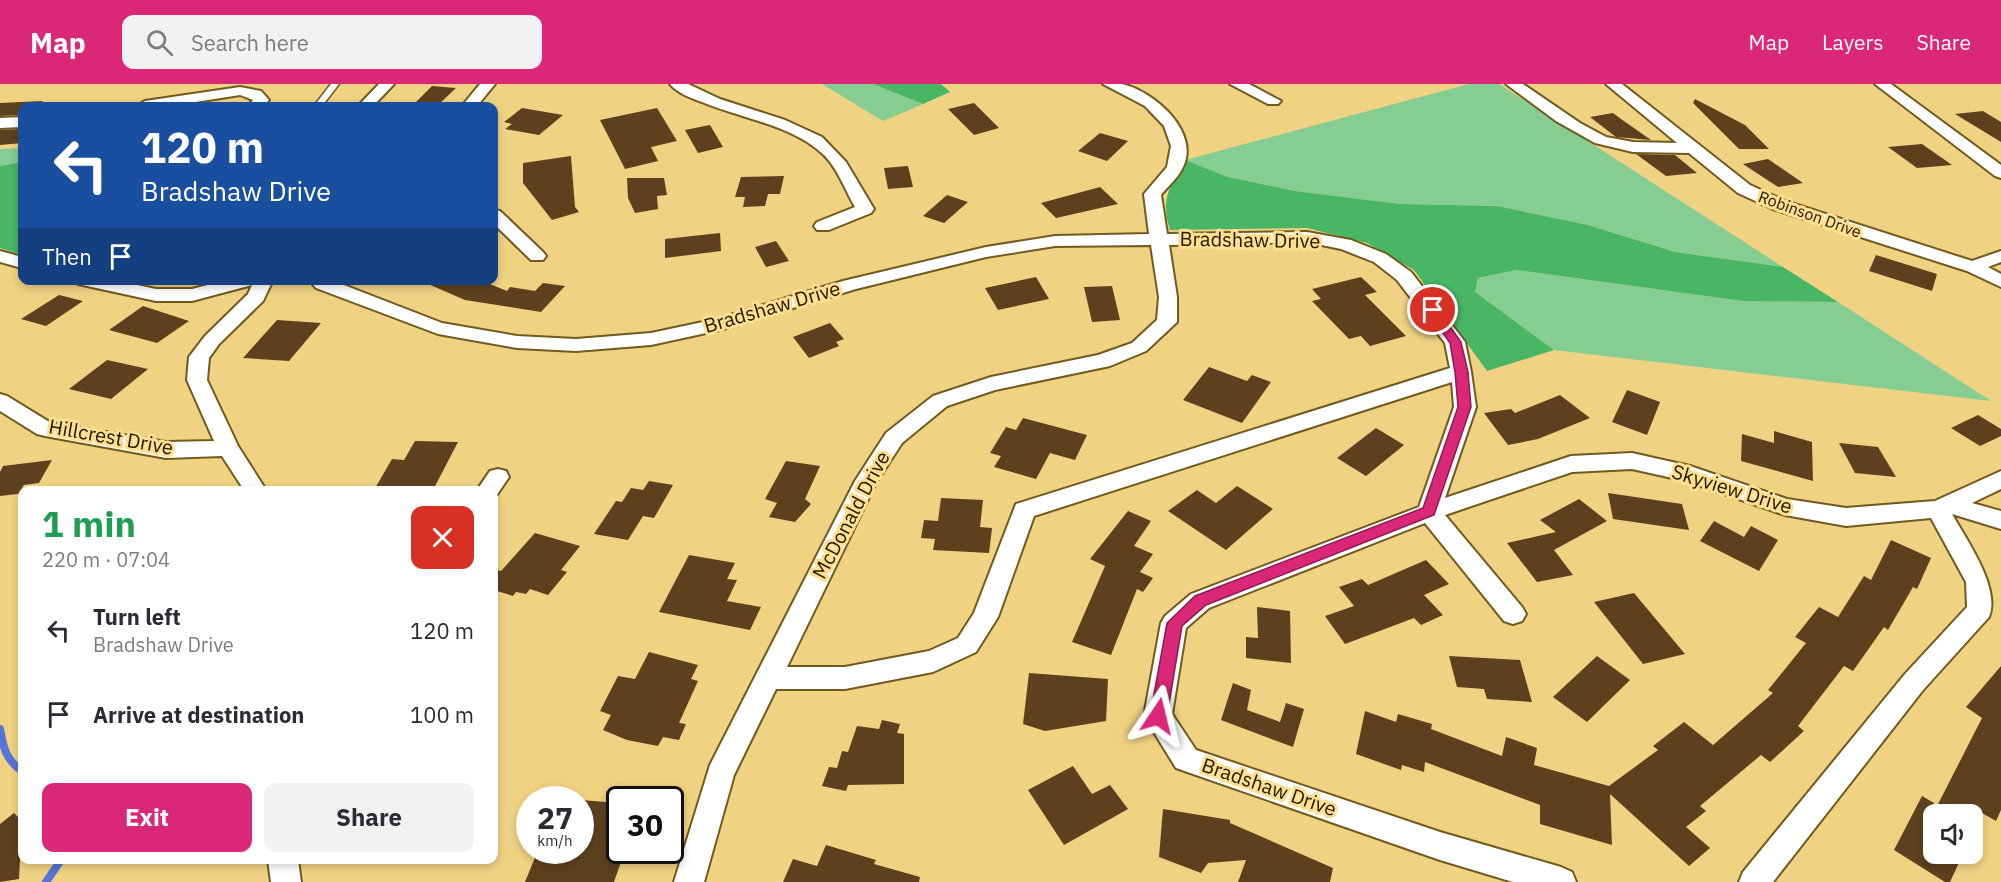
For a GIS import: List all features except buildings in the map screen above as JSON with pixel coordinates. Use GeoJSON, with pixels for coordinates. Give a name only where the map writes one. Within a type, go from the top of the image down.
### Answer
{"type":"FeatureCollection","features":[{"type":"Feature","properties":{"kind":"street"},"geometry":{"type":"LineString","coordinates":[[369,102],[387,84]]}},
{"type":"Feature","properties":{"kind":"street"},"geometry":{"type":"LineString","coordinates":[[472,102],[488,84]]}},
{"type":"Feature","properties":{"kind":"street"},"geometry":{"type":"LineString","coordinates":[[677,84],[692,94],[715,104],[801,132],[831,153],[865,208],[823,226]]}},
{"type":"Feature","properties":{"kind":"street"},"geometry":{"type":"LineString","coordinates":[[1110,84],[1150,103],[1171,123],[1179,146],[1175,168],[1152,194],[1158,240]]}},
{"type":"Feature","properties":{"kind":"street"},"geometry":{"type":"LineString","coordinates":[[1237,84],[1273,100]]}},
{"type":"Feature","properties":{"kind":"street"},"geometry":{"type":"LineString","coordinates":[[1513,84],[1588,133],[1612,143],[1693,148]]}},
{"type":"Feature","properties":{"kind":"street","name":"Robinson Drive"},"geometry":{"type":"LineString","coordinates":[[1613,84],[1744,189],[1779,205],[1973,267],[2001,281]]}},
{"type":"Feature","properties":{"kind":"street"},"geometry":{"type":"LineString","coordinates":[[1882,84],[2001,173]]}},
{"type":"Feature","properties":{"kind":"street"},"geometry":{"type":"LineString","coordinates":[[170,102],[240,91],[256,94],[261,100],[259,102]]}},
{"type":"Feature","properties":{"kind":"street"},"geometry":{"type":"LineString","coordinates":[[0,123],[18,122]]}},
{"type":"Feature","properties":{"kind":"street"},"geometry":{"type":"LineString","coordinates":[[498,219],[537,256]]}},
{"type":"Feature","properties":{"kind":"street","name":"Bradshaw Drive"},"geometry":{"type":"LineString","coordinates":[[326,285],[438,328],[517,342],[576,345],[651,339],[720,324],[850,285],[987,252],[1055,241],[1307,237],[1346,244],[1380,258],[1404,276],[1433,310],[1455,342],[1461,372],[1465,407],[1429,512],[1200,601],[1174,623],[1158,716],[1186,759],[1440,846],[1561,882]]}},
{"type":"Feature","properties":{"kind":"street","name":"McDonald Drive"},"geometry":{"type":"LineString","coordinates":[[688,882],[720,774],[866,481],[894,438],[940,401],[991,384],[1103,361],[1139,347],[1167,322],[1168,297],[1158,240]]}},
{"type":"Feature","properties":{"kind":"street"},"geometry":{"type":"LineString","coordinates":[[0,256],[18,262]]}},
{"type":"Feature","properties":{"kind":"street"},"geometry":{"type":"LineString","coordinates":[[1973,267],[2001,256]]}},
{"type":"Feature","properties":{"kind":"street"},"geometry":{"type":"LineString","coordinates":[[109,285],[156,295],[192,295],[225,285]]}},
{"type":"Feature","properties":{"kind":"street"},"geometry":{"type":"LineString","coordinates":[[252,486],[228,448],[197,380],[199,357],[212,340],[256,297],[262,285]]}},
{"type":"Feature","properties":{"kind":"street"},"geometry":{"type":"LineString","coordinates":[[768,678],[845,678],[933,661],[967,645],[986,616],[1024,510],[1461,372]]}},
{"type":"Feature","properties":{"kind":"street","name":"Hillcrest Drive"},"geometry":{"type":"LineString","coordinates":[[0,401],[45,429],[166,450],[228,448]]}},
{"type":"Feature","properties":{"kind":"street","name":"Skyview Drive"},"geometry":{"type":"LineString","coordinates":[[1429,512],[1571,464],[1632,461],[1690,474],[1785,507],[1846,517],[1943,507]]}},
{"type":"Feature","properties":{"kind":"street"},"geometry":{"type":"LineString","coordinates":[[1943,507],[2001,479]]}},
{"type":"Feature","properties":{"kind":"street"},"geometry":{"type":"LineString","coordinates":[[1943,507],[2001,520]]}},
{"type":"Feature","properties":{"kind":"street"},"geometry":{"type":"LineString","coordinates":[[1754,882],[1914,682],[1980,610],[1978,582],[1943,507]]}},
{"type":"Feature","properties":{"kind":"street"},"geometry":{"type":"LineString","coordinates":[[1429,512],[1513,614]]}},
{"type":"Feature","properties":{"kind":"street"},"geometry":{"type":"LineString","coordinates":[[284,864],[286,882]]}},
{"type":"Feature","properties":{"kind":"lane"},"geometry":{"type":"LineString","coordinates":[[321,102],[335,84]]}},
{"type":"Feature","properties":{"kind":"green space"},"geometry":{"type":"Polygon","coordinates":[[[822,84],[873,84],[923,104],[883,121],[822,84]]]}},
{"type":"Feature","properties":{"kind":"green space"},"geometry":{"type":"Polygon","coordinates":[[[873,84],[941,84],[950,92],[923,104],[873,84]]]}},
{"type":"Feature","properties":{"kind":"green space"},"geometry":{"type":"Polygon","coordinates":[[[1469,84],[1499,84],[1783,267],[1675,252],[1588,225],[1497,206],[1400,204],[1295,191],[1228,177],[1185,160],[1469,84]]]}},
{"type":"Feature","properties":{"kind":"green space"},"geometry":{"type":"Polygon","coordinates":[[[18,148],[18,163],[0,166],[0,149],[18,148]]]}},
{"type":"Feature","properties":{"kind":"green space"},"geometry":{"type":"Polygon","coordinates":[[[1185,160],[1228,177],[1295,191],[1400,204],[1497,206],[1588,225],[1675,252],[1783,267],[1838,302],[1743,301],[1516,270],[1478,278],[1475,292],[1554,350],[1487,371],[1414,270],[1367,243],[1307,228],[1170,230],[1166,201],[1171,185],[1185,160]]]}},
{"type":"Feature","properties":{"kind":"green space"},"geometry":{"type":"Polygon","coordinates":[[[18,163],[18,254],[0,248],[0,166],[18,163]]]}},
{"type":"Feature","properties":{"kind":"green space"},"geometry":{"type":"Polygon","coordinates":[[[1516,270],[1743,301],[1838,302],[1991,401],[1554,350],[1475,292],[1478,278],[1516,270]]]}},
{"type":"Feature","properties":{"kind":"waterway"},"geometry":{"type":"LineString","coordinates":[[0,729],[6,753],[18,767]]}},
{"type":"Feature","properties":{"kind":"waterway"},"geometry":{"type":"LineString","coordinates":[[46,882],[58,864]]}},
{"type":"Feature","properties":{"kind":"route"},"geometry":{"type":"LineString","coordinates":[[1158,716],[1174,623],[1200,601],[1429,512],[1465,407],[1455,342],[1433,310]]}}]}
